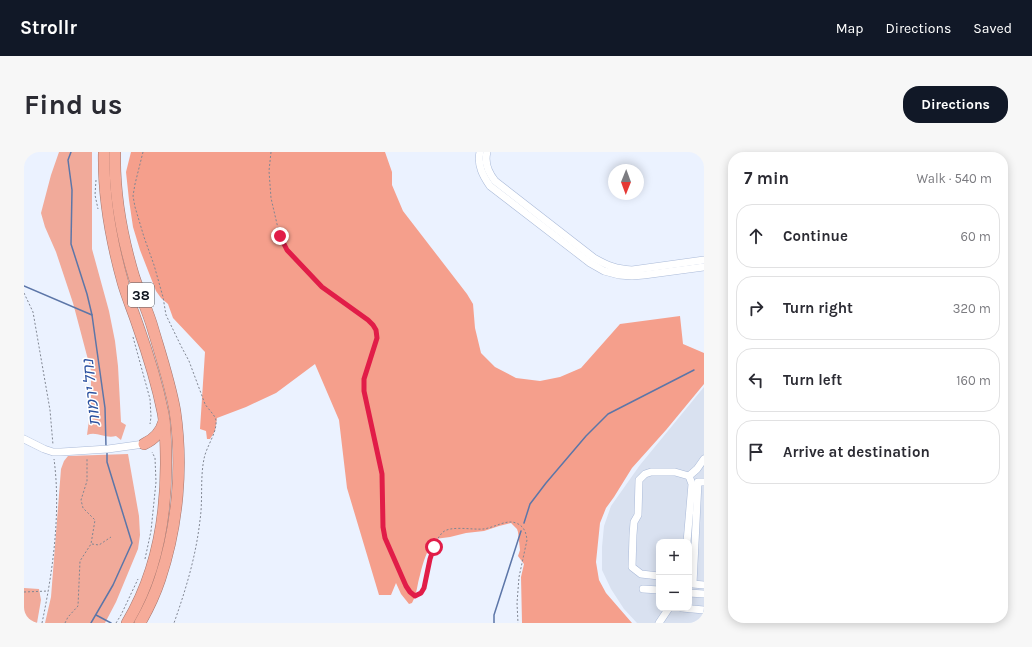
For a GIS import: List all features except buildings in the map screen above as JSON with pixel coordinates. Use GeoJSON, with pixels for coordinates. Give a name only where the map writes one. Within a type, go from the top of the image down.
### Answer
{"type":"FeatureCollection","features":[{"type":"Feature","properties":{"kind":"highway","name":"38"},"geometry":{"type":"LineString","coordinates":[[104,152],[105,198],[110,232],[124,284],[159,397],[166,437],[165,505],[156,552],[149,577],[127,623]]}},
{"type":"Feature","properties":{"kind":"highway","name":"38"},"geometry":{"type":"LineString","coordinates":[[115,152],[114,165],[122,234],[134,278],[152,327],[165,371],[174,409],[177,436],[177,508],[167,556],[160,580],[140,623]]}},
{"type":"Feature","properties":{"kind":"highway"},"geometry":{"type":"LineString","coordinates":[[148,448],[149,442],[158,435],[164,421]]}},
{"type":"Feature","properties":{"kind":"highway"},"geometry":{"type":"LineString","coordinates":[[148,448],[150,445],[159,450],[164,456],[166,462]]}},
{"type":"Feature","properties":{"kind":"street"},"geometry":{"type":"LineString","coordinates":[[480,152],[480,166],[483,176],[490,186],[590,263],[604,271],[619,275],[632,276],[704,267]]}},
{"type":"Feature","properties":{"kind":"street"},"geometry":{"type":"LineString","coordinates":[[487,152],[486,165],[489,174],[495,181],[594,258],[606,265],[620,269],[632,270],[704,260]]}},
{"type":"Feature","properties":{"kind":"street"},"geometry":{"type":"LineString","coordinates":[[24,439],[53,452],[148,448]]}},
{"type":"Feature","properties":{"kind":"street"},"geometry":{"type":"LineString","coordinates":[[688,476],[697,469],[704,459]]}},
{"type":"Feature","properties":{"kind":"street"},"geometry":{"type":"LineString","coordinates":[[656,576],[641,574],[632,567],[634,522],[638,515],[639,480],[645,474],[651,472],[675,472],[688,476],[692,484],[687,539]]}},
{"type":"Feature","properties":{"kind":"street"},"geometry":{"type":"LineString","coordinates":[[704,482],[698,482],[692,584],[704,585]]}},
{"type":"Feature","properties":{"kind":"street"},"geometry":{"type":"LineString","coordinates":[[643,589],[656,590]]}},
{"type":"Feature","properties":{"kind":"street"},"geometry":{"type":"LineString","coordinates":[[692,593],[704,594]]}},
{"type":"Feature","properties":{"kind":"street"},"geometry":{"type":"LineString","coordinates":[[692,609],[704,610]]}},
{"type":"Feature","properties":{"kind":"street"},"geometry":{"type":"LineString","coordinates":[[659,623],[667,611]]}},
{"type":"Feature","properties":{"kind":"path"},"geometry":{"type":"LineString","coordinates":[[271,152],[269,171],[271,198],[280,236],[287,250],[322,287],[368,320],[376,330],[377,338],[364,379],[364,391],[382,474],[383,527],[385,538],[406,586],[415,596],[421,593],[424,588],[434,547],[437,539],[443,531],[454,528],[473,530],[486,529],[505,523],[518,523],[523,527],[527,534],[519,577],[517,603],[518,623]]}},
{"type":"Feature","properties":{"kind":"path"},"geometry":{"type":"LineString","coordinates":[[24,294],[33,312],[50,410],[53,452],[57,478],[57,518],[48,591],[42,623]]}},
{"type":"Feature","properties":{"kind":"path"},"geometry":{"type":"LineString","coordinates":[[145,558],[151,531],[156,482],[155,458],[148,448]]}},
{"type":"Feature","properties":{"kind":"path"},"geometry":{"type":"LineString","coordinates":[[65,623],[68,617],[78,606],[80,561],[91,544],[95,520],[83,508],[81,500],[87,481],[87,450]]}},
{"type":"Feature","properties":{"kind":"path"},"geometry":{"type":"LineString","coordinates":[[91,544],[99,545],[111,536]]}},
{"type":"Feature","properties":{"kind":"path"},"geometry":{"type":"LineString","coordinates":[[116,623],[138,579]]}},
{"type":"Feature","properties":{"kind":"path"},"geometry":{"type":"LineString","coordinates":[[24,592],[48,591]]}},
{"type":"Feature","properties":{"kind":"shaded area"},"geometry":{"type":"Polygon","coordinates":[[[59,152],[92,152],[92,249],[109,311],[115,341],[121,422],[126,425],[121,440],[116,436],[108,437],[94,434],[87,435],[91,405],[91,371],[73,303],[41,213],[59,152]]]}},
{"type":"Feature","properties":{"kind":"shaded area"},"geometry":{"type":"Polygon","coordinates":[[[131,152],[385,152],[392,172],[392,185],[403,211],[467,294],[473,304],[475,328],[481,353],[495,367],[516,378],[540,381],[560,377],[581,368],[620,324],[680,316],[683,344],[704,353],[704,384],[632,468],[606,508],[600,523],[596,562],[599,580],[606,593],[632,623],[522,623],[521,577],[524,564],[518,556],[520,550],[518,532],[511,523],[484,531],[435,539],[424,561],[412,603],[409,604],[401,594],[396,583],[391,595],[379,595],[347,488],[339,420],[315,364],[276,393],[217,418],[215,431],[210,439],[207,439],[206,431],[200,429],[205,352],[173,318],[168,304],[156,291],[140,250],[133,227],[126,172],[131,152]]]}},
{"type":"Feature","properties":{"kind":"shaded area"},"geometry":{"type":"Polygon","coordinates":[[[704,387],[704,623],[637,623],[624,609],[611,589],[602,570],[604,526],[611,506],[640,465],[704,387]]]}},
{"type":"Feature","properties":{"kind":"shaded area"},"geometry":{"type":"Polygon","coordinates":[[[128,454],[139,516],[140,535],[138,549],[116,602],[105,623],[45,623],[51,597],[61,469],[64,461],[68,456],[128,454]]]}},
{"type":"Feature","properties":{"kind":"shaded area"},"geometry":{"type":"Polygon","coordinates":[[[24,588],[39,589],[41,600],[37,623],[24,623],[24,588]]]}},
{"type":"Feature","properties":{"kind":"waterway","name":"נחל ירמות"},"geometry":{"type":"LineString","coordinates":[[71,152],[68,160],[72,190],[71,244],[92,315],[105,408],[106,447]]}},
{"type":"Feature","properties":{"kind":"waterway"},"geometry":{"type":"LineString","coordinates":[[24,286],[92,315]]}},
{"type":"Feature","properties":{"kind":"waterway"},"geometry":{"type":"LineString","coordinates":[[524,523],[530,504],[546,483],[586,436],[608,414],[694,370]]}},
{"type":"Feature","properties":{"kind":"waterway","name":"נחל ירמות"},"geometry":{"type":"LineString","coordinates":[[91,623],[113,585],[132,543],[107,462],[107,451]]}},
{"type":"Feature","properties":{"kind":"waterway"},"geometry":{"type":"LineString","coordinates":[[494,623],[494,615],[521,531]]}},
{"type":"Feature","properties":{"kind":"waterway"},"geometry":{"type":"LineString","coordinates":[[96,615],[111,623]]}},
{"type":"Feature","properties":{"kind":"route"},"geometry":{"type":"LineString","coordinates":[[280,236],[287,250],[322,287],[368,320],[376,330],[377,338],[364,379],[364,391],[382,474],[383,527],[385,538],[406,586],[415,596],[421,593],[424,588],[434,547]]}}]}
